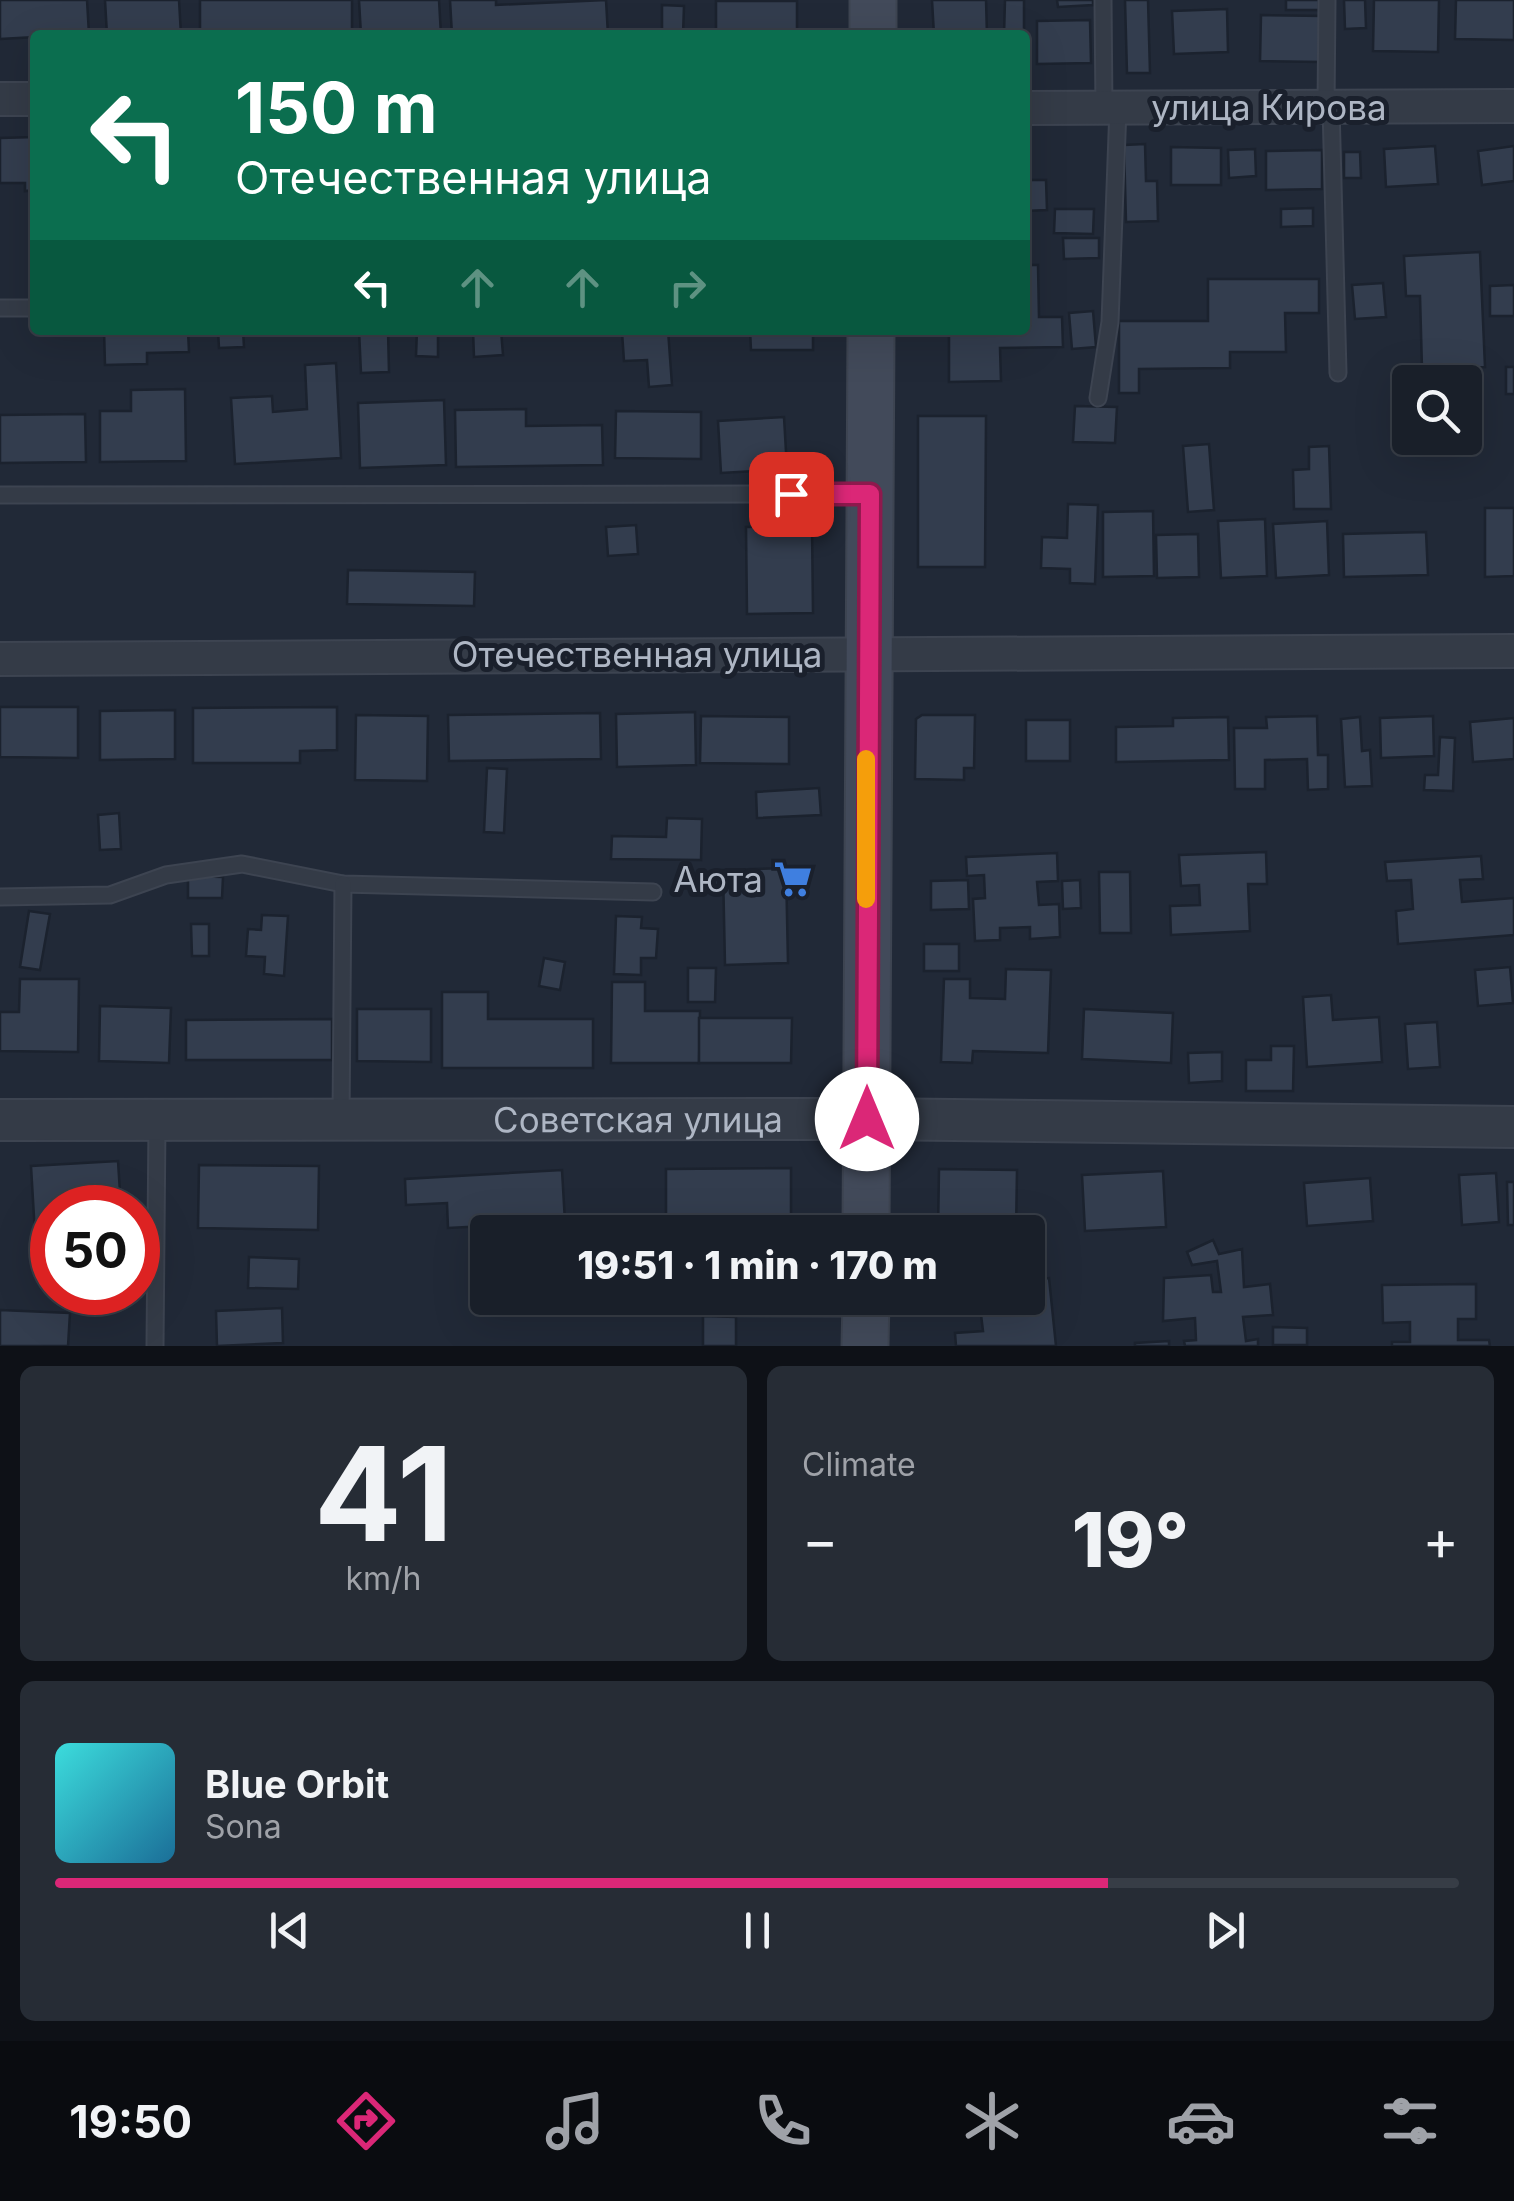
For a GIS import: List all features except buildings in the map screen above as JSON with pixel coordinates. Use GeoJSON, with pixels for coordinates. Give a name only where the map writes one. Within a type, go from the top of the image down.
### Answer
{"type":"FeatureCollection","features":[{"type":"Feature","properties":{"kind":"main road"},"geometry":{"type":"LineString","coordinates":[[873,0],[873,30]]}},
{"type":"Feature","properties":{"kind":"main road"},"geometry":{"type":"LineString","coordinates":[[866,1215],[866,652],[871,335]]}},
{"type":"Feature","properties":{"kind":"street"},"geometry":{"type":"LineString","coordinates":[[0,98],[30,99]]}},
{"type":"Feature","properties":{"kind":"street","name":"улица Кирова"},"geometry":{"type":"LineString","coordinates":[[1030,108],[1514,106]]}},
{"type":"Feature","properties":{"kind":"street","name":"Отечественная улица"},"geometry":{"type":"LineString","coordinates":[[0,659],[1514,651]]}},
{"type":"Feature","properties":{"kind":"street","name":"Советская улица"},"geometry":{"type":"LineString","coordinates":[[0,1120],[157,1124],[867,1119],[1514,1127]]}},
{"type":"Feature","properties":{"kind":"lane"},"geometry":{"type":"LineString","coordinates":[[1098,398],[1110,322],[1111,108],[1102,0]]}},
{"type":"Feature","properties":{"kind":"lane"},"geometry":{"type":"LineString","coordinates":[[1328,0],[1338,373]]}},
{"type":"Feature","properties":{"kind":"lane"},"geometry":{"type":"LineString","coordinates":[[0,308],[30,308]]}},
{"type":"Feature","properties":{"kind":"lane"},"geometry":{"type":"LineString","coordinates":[[0,495],[870,494]]}},
{"type":"Feature","properties":{"kind":"lane"},"geometry":{"type":"LineString","coordinates":[[0,897],[110,894],[166,875],[242,864],[343,884],[653,892]]}},
{"type":"Feature","properties":{"kind":"lane"},"geometry":{"type":"LineString","coordinates":[[341,1122],[343,884]]}},
{"type":"Feature","properties":{"kind":"lane"},"geometry":{"type":"LineString","coordinates":[[155,1346],[157,1124]]}},
{"type":"Feature","properties":{"kind":"lane"},"geometry":{"type":"LineString","coordinates":[[806,1315],[866,1317]]}},
{"type":"Feature","properties":{"kind":"slow traffic"},"geometry":{"type":"LineString","coordinates":[[866,759],[866,899]]}},
{"type":"Feature","properties":{"kind":"place","name":"Аюта"},"geometry":{"type":"Point","coordinates":[793,879]}},
{"type":"Feature","properties":{"kind":"route"},"geometry":{"type":"LineString","coordinates":[[791,494],[870,494],[866,652],[867,1119]]}}]}
